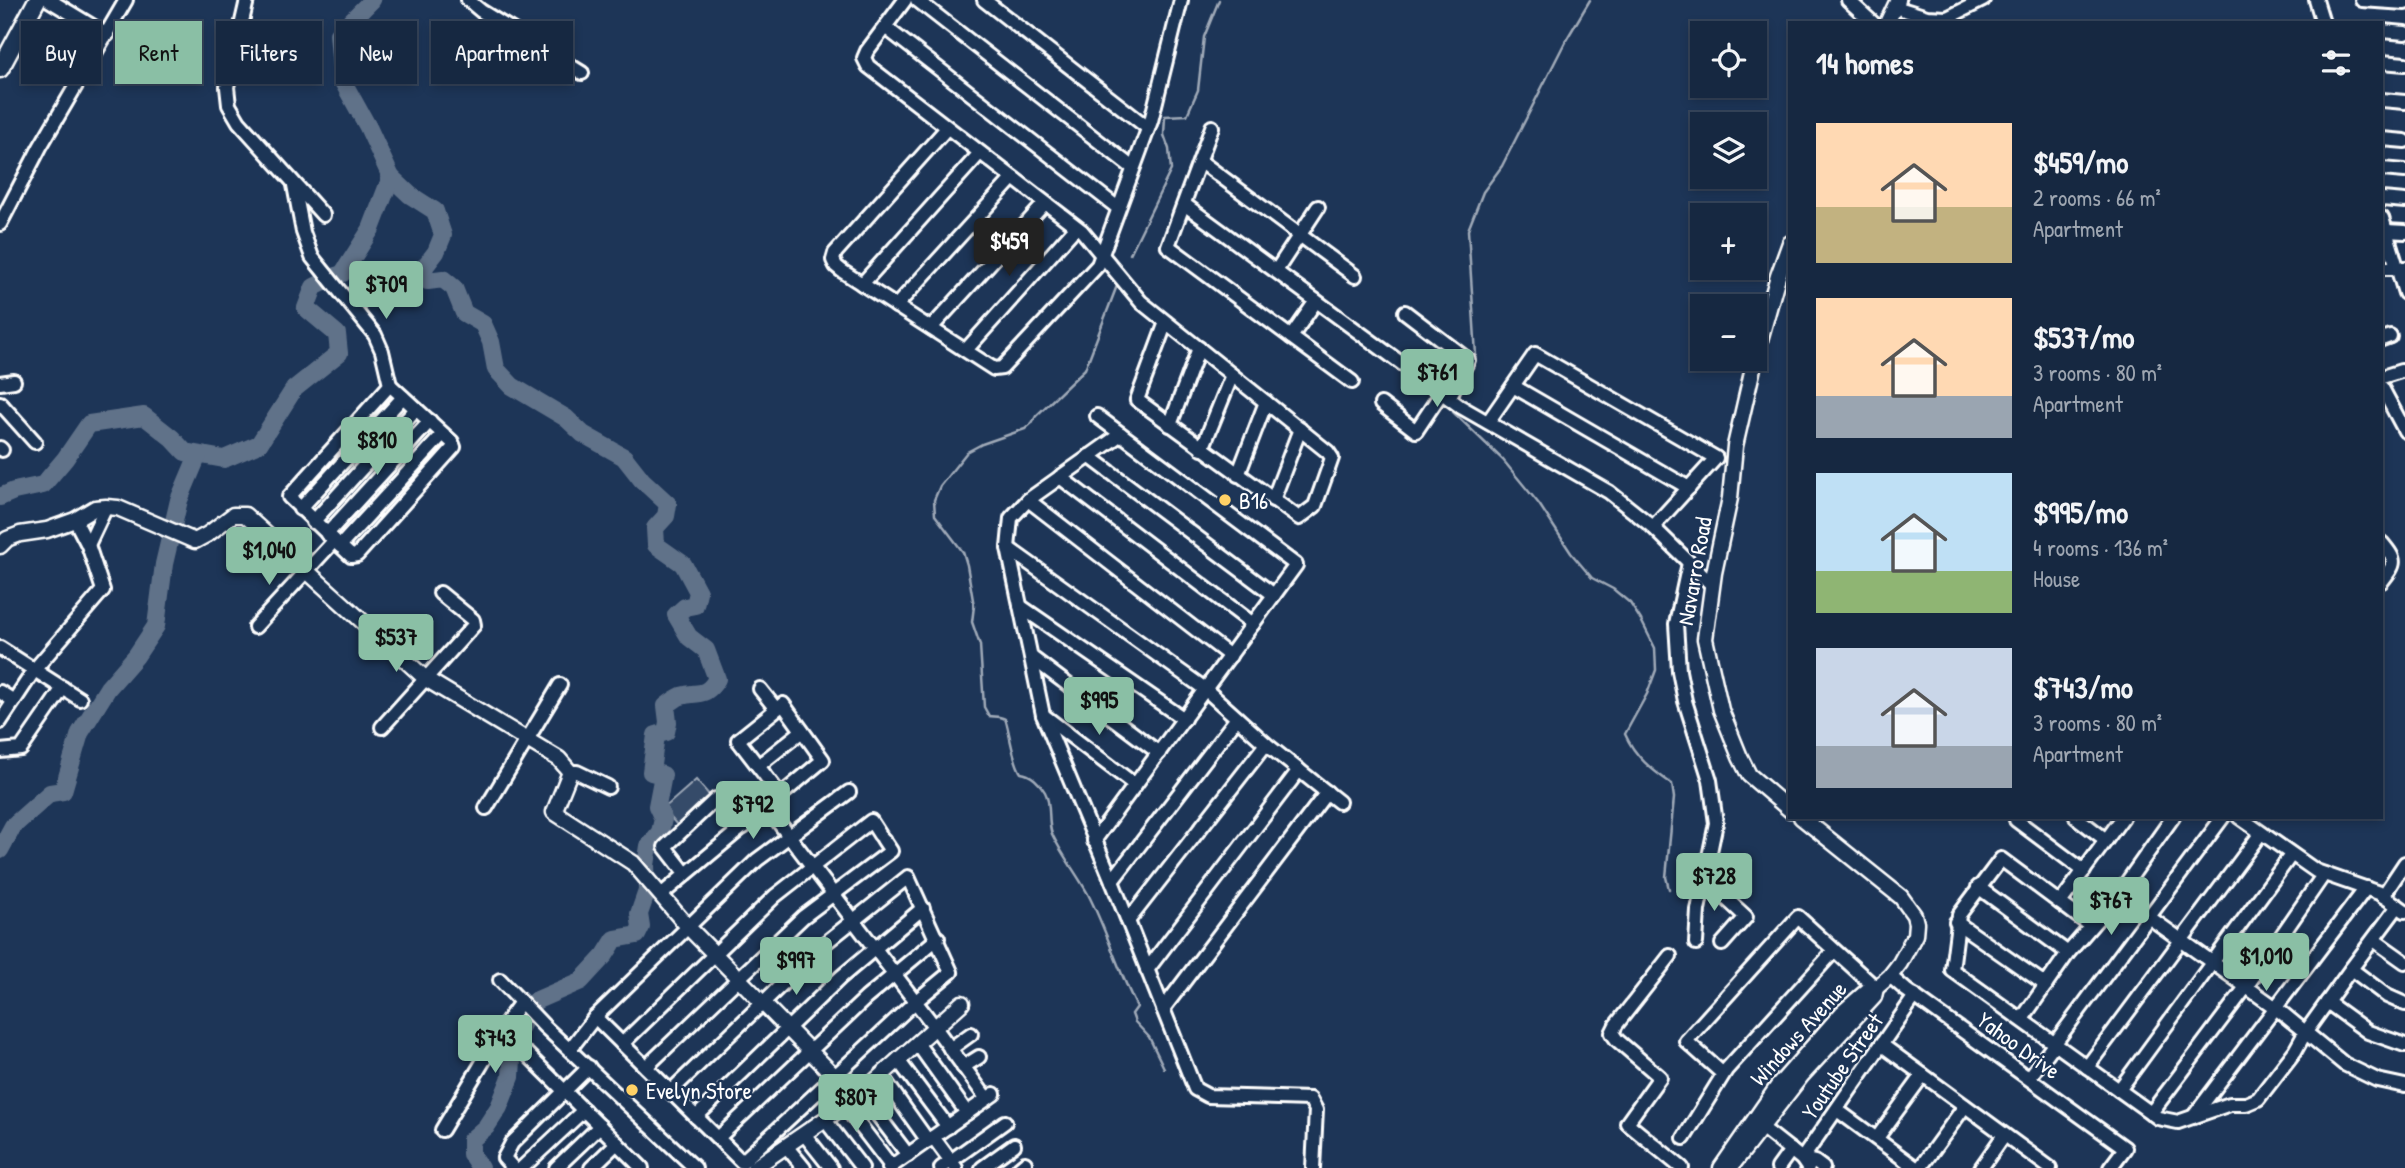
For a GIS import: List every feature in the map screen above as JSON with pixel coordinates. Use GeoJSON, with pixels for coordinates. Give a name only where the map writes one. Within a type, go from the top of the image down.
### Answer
{"type":"FeatureCollection","features":[{"type":"Feature","properties":{"kind":"main road"},"geometry":{"type":"LineString","coordinates":[[0,69],[37,0]]}},
{"type":"Feature","properties":{"kind":"street"},"geometry":{"type":"LineString","coordinates":[[49,0],[107,35]]}},
{"type":"Feature","properties":{"kind":"street"},"geometry":{"type":"LineString","coordinates":[[0,224],[40,147],[126,0]]}},
{"type":"Feature","properties":{"kind":"street"},"geometry":{"type":"LineString","coordinates":[[247,0],[228,80],[229,105],[239,122],[323,215]]}},
{"type":"Feature","properties":{"kind":"street"},"geometry":{"type":"LineString","coordinates":[[468,0],[481,11],[582,73]]}},
{"type":"Feature","properties":{"kind":"street"},"geometry":{"type":"LineString","coordinates":[[905,0],[867,51],[864,58],[868,66],[1076,227],[1096,246],[1141,302],[1233,375],[1328,452],[1332,458],[1315,506],[1299,518],[1137,401],[1166,322]]}},
{"type":"Feature","properties":{"kind":"street"},"geometry":{"type":"LineString","coordinates":[[917,0],[1133,168]]}},
{"type":"Feature","properties":{"kind":"street"},"geometry":{"type":"LineString","coordinates":[[984,0],[1148,128]]}},
{"type":"Feature","properties":{"kind":"street"},"geometry":{"type":"LineString","coordinates":[[947,128],[835,253],[833,260],[836,266],[862,284],[994,369],[1002,368],[1098,265],[1148,128],[1181,0]]}},
{"type":"Feature","properties":{"kind":"street"},"geometry":{"type":"LineString","coordinates":[[1848,0],[1871,21]]}},
{"type":"Feature","properties":{"kind":"street"},"geometry":{"type":"LineString","coordinates":[[1888,21],[1897,3],[1927,17],[1947,18],[1983,0]]}},
{"type":"Feature","properties":{"kind":"street"},"geometry":{"type":"LineString","coordinates":[[2316,0],[2322,21]]}},
{"type":"Feature","properties":{"kind":"street"},"geometry":{"type":"LineString","coordinates":[[2362,0],[2405,3]]}},
{"type":"Feature","properties":{"kind":"street"},"geometry":{"type":"LineString","coordinates":[[884,27],[1118,208]]}},
{"type":"Feature","properties":{"kind":"street"},"geometry":{"type":"LineString","coordinates":[[2383,31],[2405,33]]}},
{"type":"Feature","properties":{"kind":"street"},"geometry":{"type":"LineString","coordinates":[[2383,62],[2405,64]]}},
{"type":"Feature","properties":{"kind":"street"},"geometry":{"type":"LineString","coordinates":[[2383,100],[2405,102]]}},
{"type":"Feature","properties":{"kind":"street"},"geometry":{"type":"LineString","coordinates":[[1212,127],[1168,246],[1352,382]]}},
{"type":"Feature","properties":{"kind":"street"},"geometry":{"type":"LineString","coordinates":[[2383,139],[2405,141]]}},
{"type":"Feature","properties":{"kind":"street"},"geometry":{"type":"LineString","coordinates":[[862,284],[981,153]]}},
{"type":"Feature","properties":{"kind":"street"},"geometry":{"type":"LineString","coordinates":[[1200,161],[1355,276]]}},
{"type":"Feature","properties":{"kind":"street"},"geometry":{"type":"LineString","coordinates":[[2383,169],[2405,171]]}},
{"type":"Feature","properties":{"kind":"street"},"geometry":{"type":"LineString","coordinates":[[896,306],[1013,178]]}},
{"type":"Feature","properties":{"kind":"street"},"geometry":{"type":"LineString","coordinates":[[293,182],[312,257],[375,335],[382,351],[390,385],[453,444],[453,449],[353,556],[289,499],[290,494],[390,385]]}},
{"type":"Feature","properties":{"kind":"street"},"geometry":{"type":"LineString","coordinates":[[2383,199],[2405,201]]}},
{"type":"Feature","properties":{"kind":"street"},"geometry":{"type":"LineString","coordinates":[[931,328],[1045,203]]}},
{"type":"Feature","properties":{"kind":"street"},"geometry":{"type":"LineString","coordinates":[[1184,204],[1446,395],[1488,422],[1588,478],[1629,507],[1712,585]]}},
{"type":"Feature","properties":{"kind":"street"},"geometry":{"type":"LineString","coordinates":[[1276,271],[1318,207]]}},
{"type":"Feature","properties":{"kind":"street"},"geometry":{"type":"LineString","coordinates":[[2383,221],[2401,268],[2405,293]]}},
{"type":"Feature","properties":{"kind":"street"},"geometry":{"type":"LineString","coordinates":[[966,350],[1076,227]]}},
{"type":"Feature","properties":{"kind":"street"},"geometry":{"type":"LineString","coordinates":[[2386,231],[2405,232]]}},
{"type":"Feature","properties":{"kind":"street","name":"Navarro Road"},"geometry":{"type":"LineString","coordinates":[[1767,316],[1788,248]]}},
{"type":"Feature","properties":{"kind":"street"},"geometry":{"type":"LineString","coordinates":[[2383,268],[2401,268]]}},
{"type":"Feature","properties":{"kind":"street"},"geometry":{"type":"LineString","coordinates":[[1291,337],[1317,301]]}},
{"type":"Feature","properties":{"kind":"street"},"geometry":{"type":"LineString","coordinates":[[1381,404],[1416,431],[1446,395],[1468,360],[1405,312]]}},
{"type":"Feature","properties":{"kind":"street"},"geometry":{"type":"LineString","coordinates":[[1170,425],[1199,348]]}},
{"type":"Feature","properties":{"kind":"street"},"geometry":{"type":"LineString","coordinates":[[1488,422],[1535,354],[1716,458],[1653,527]]}},
{"type":"Feature","properties":{"kind":"street","name":"Navarro Road"},"geometry":{"type":"LineString","coordinates":[[1752,371],[1735,446],[1730,498],[1712,585],[1705,639],[1721,710],[1740,757],[1749,775],[1788,808]]}},
{"type":"Feature","properties":{"kind":"street"},"geometry":{"type":"LineString","coordinates":[[2383,377],[2401,371]]}},
{"type":"Feature","properties":{"kind":"street"},"geometry":{"type":"LineString","coordinates":[[1202,449],[1233,375]]}},
{"type":"Feature","properties":{"kind":"street"},"geometry":{"type":"LineString","coordinates":[[0,383],[14,381]]}},
{"type":"Feature","properties":{"kind":"street"},"geometry":{"type":"LineString","coordinates":[[1513,386],[1689,488]]}},
{"type":"Feature","properties":{"kind":"street"},"geometry":{"type":"LineString","coordinates":[[2383,389],[2398,405],[2405,430]]}},
{"type":"Feature","properties":{"kind":"street"},"geometry":{"type":"LineString","coordinates":[[300,509],[403,397]]}},
{"type":"Feature","properties":{"kind":"street"},"geometry":{"type":"LineString","coordinates":[[1238,475],[1266,402]]}},
{"type":"Feature","properties":{"kind":"street"},"geometry":{"type":"LineString","coordinates":[[0,403],[35,442]]}},
{"type":"Feature","properties":{"kind":"street"},"geometry":{"type":"LineString","coordinates":[[313,522],[416,409]]}},
{"type":"Feature","properties":{"kind":"street"},"geometry":{"type":"LineString","coordinates":[[1094,841],[1296,565],[1097,416]]}},
{"type":"Feature","properties":{"kind":"street"},"geometry":{"type":"LineString","coordinates":[[255,627],[334,540],[430,421]]}},
{"type":"Feature","properties":{"kind":"street"},"geometry":{"type":"LineString","coordinates":[[1273,500],[1300,429]]}},
{"type":"Feature","properties":{"kind":"street"},"geometry":{"type":"LineString","coordinates":[[334,540],[443,434]]}},
{"type":"Feature","properties":{"kind":"street"},"geometry":{"type":"LineString","coordinates":[[1121,434],[1028,500],[1011,518],[1009,548],[1042,715],[1195,1089],[1208,1096],[1310,1099],[1316,1110],[1312,1168]]}},
{"type":"Feature","properties":{"kind":"street"},"geometry":{"type":"LineString","coordinates":[[1089,456],[1274,595]]}},
{"type":"Feature","properties":{"kind":"street"},"geometry":{"type":"LineString","coordinates":[[1059,477],[1253,624]]}},
{"type":"Feature","properties":{"kind":"street"},"geometry":{"type":"LineString","coordinates":[[1028,500],[1230,656]]}},
{"type":"Feature","properties":{"kind":"street"},"geometry":{"type":"LineString","coordinates":[[88,545],[106,507]]}},
{"type":"Feature","properties":{"kind":"street"},"geometry":{"type":"LineString","coordinates":[[0,546],[7,539],[47,530],[75,520],[95,508],[118,508],[195,541],[233,515],[245,515],[426,679],[527,738],[559,759],[570,772],[577,772],[608,787]]}},
{"type":"Feature","properties":{"kind":"street"},"geometry":{"type":"LineString","coordinates":[[0,722],[35,669],[103,590],[88,545],[75,520]]}},
{"type":"Feature","properties":{"kind":"street"},"geometry":{"type":"LineString","coordinates":[[2383,544],[2394,562],[2383,580]]}},
{"type":"Feature","properties":{"kind":"street"},"geometry":{"type":"LineString","coordinates":[[1009,548],[1205,689],[1266,744],[1339,802]]}},
{"type":"Feature","properties":{"kind":"street"},"geometry":{"type":"LineString","coordinates":[[1689,563],[1676,624],[1677,648],[1685,701],[1715,802],[1716,823],[1698,910],[1696,943]]}},
{"type":"Feature","properties":{"kind":"street"},"geometry":{"type":"LineString","coordinates":[[382,727],[474,625],[473,620],[440,593]]}},
{"type":"Feature","properties":{"kind":"street"},"geometry":{"type":"LineString","coordinates":[[1020,606],[1184,719]]}},
{"type":"Feature","properties":{"kind":"street"},"geometry":{"type":"LineString","coordinates":[[0,648],[80,699]]}},
{"type":"Feature","properties":{"kind":"street"},"geometry":{"type":"LineString","coordinates":[[1031,657],[1159,753]]}},
{"type":"Feature","properties":{"kind":"street"},"geometry":{"type":"LineString","coordinates":[[486,808],[560,685]]}},
{"type":"Feature","properties":{"kind":"street"},"geometry":{"type":"LineString","coordinates":[[0,751],[22,749],[63,688]]}},
{"type":"Feature","properties":{"kind":"street"},"geometry":{"type":"LineString","coordinates":[[760,689],[776,709]]}},
{"type":"Feature","properties":{"kind":"street"},"geometry":{"type":"LineString","coordinates":[[0,692],[14,701]]}},
{"type":"Feature","properties":{"kind":"street"},"geometry":{"type":"LineString","coordinates":[[657,890],[686,874],[744,827],[767,807],[781,796],[823,760],[783,704],[738,740],[781,796]]}},
{"type":"Feature","properties":{"kind":"street"},"geometry":{"type":"LineString","coordinates":[[1042,715],[1135,785]]}},
{"type":"Feature","properties":{"kind":"street"},"geometry":{"type":"LineString","coordinates":[[1112,881],[1237,718]]}},
{"type":"Feature","properties":{"kind":"street"},"geometry":{"type":"LineString","coordinates":[[758,766],[802,731]]}},
{"type":"Feature","properties":{"kind":"street"},"geometry":{"type":"LineString","coordinates":[[1128,921],[1266,744]]}},
{"type":"Feature","properties":{"kind":"street"},"geometry":{"type":"LineString","coordinates":[[1147,970],[1299,770]]}},
{"type":"Feature","properties":{"kind":"street"},"geometry":{"type":"LineString","coordinates":[[570,772],[554,812],[633,863],[689,928],[835,1076],[908,1155]]}},
{"type":"Feature","properties":{"kind":"street"},"geometry":{"type":"LineString","coordinates":[[570,1049],[595,1017],[757,860],[849,792]]}},
{"type":"Feature","properties":{"kind":"street"},"geometry":{"type":"LineString","coordinates":[[1163,1009],[1327,793]]}},
{"type":"Feature","properties":{"kind":"street"},"geometry":{"type":"LineString","coordinates":[[686,874],[665,847],[716,799],[744,827]]}},
{"type":"Feature","properties":{"kind":"street"},"geometry":{"type":"LineString","coordinates":[[767,807],[916,1001],[963,1067],[991,1096],[890,1167],[854,1099]]}},
{"type":"Feature","properties":{"kind":"street"},"geometry":{"type":"LineString","coordinates":[[1723,1074],[1686,1041],[1798,917],[1875,988],[1890,976],[1900,963],[1915,935],[1914,915],[1894,890],[1804,819]]}},
{"type":"Feature","properties":{"kind":"street"},"geometry":{"type":"LineString","coordinates":[[2079,819],[2106,841]]}},
{"type":"Feature","properties":{"kind":"street"},"geometry":{"type":"LineString","coordinates":[[2060,903],[2122,819]]}},
{"type":"Feature","properties":{"kind":"street"},"geometry":{"type":"LineString","coordinates":[[2021,1020],[2068,953],[2118,895],[2172,819]]}},
{"type":"Feature","properties":{"kind":"street"},"geometry":{"type":"LineString","coordinates":[[2029,1078],[2221,819]]}},
{"type":"Feature","properties":{"kind":"street"},"geometry":{"type":"LineString","coordinates":[[2091,926],[2001,859],[1978,887],[1956,922],[1952,970],[2158,1118],[2178,1122],[2230,1104],[2246,1104],[2258,1099],[2295,1051],[2351,969],[2402,909],[2384,896],[2324,874],[2291,855],[2242,819]]}},
{"type":"Feature","properties":{"kind":"street"},"geometry":{"type":"LineString","coordinates":[[2016,820],[2084,871]]}},
{"type":"Feature","properties":{"kind":"street"},"geometry":{"type":"LineString","coordinates":[[622,1044],[713,953],[775,896],[871,821],[891,851],[803,916],[646,1067]]}},
{"type":"Feature","properties":{"kind":"street"},"geometry":{"type":"LineString","coordinates":[[2087,1067],[2261,833]]}},
{"type":"Feature","properties":{"kind":"street"},"geometry":{"type":"LineString","coordinates":[[2119,1090],[2291,855]]}},
{"type":"Feature","properties":{"kind":"street"},"geometry":{"type":"LineString","coordinates":[[2384,896],[2405,863]]}},
{"type":"Feature","properties":{"kind":"street"},"geometry":{"type":"LineString","coordinates":[[2151,1113],[2246,987],[2324,874]]}},
{"type":"Feature","properties":{"kind":"street"},"geometry":{"type":"LineString","coordinates":[[595,1017],[742,1163],[916,1001],[951,972],[938,938],[908,877],[824,944],[671,1091]]}},
{"type":"Feature","properties":{"kind":"street"},"geometry":{"type":"LineString","coordinates":[[1704,878],[1746,917],[1722,944]]}},
{"type":"Feature","properties":{"kind":"street"},"geometry":{"type":"LineString","coordinates":[[1978,887],[2068,953]]}},
{"type":"Feature","properties":{"kind":"street"},"geometry":{"type":"LineString","coordinates":[[2193,1117],[2366,888]]}},
{"type":"Feature","properties":{"kind":"street"},"geometry":{"type":"LineString","coordinates":[[2118,895],[2276,1008],[2356,1071],[2405,1086]]}},
{"type":"Feature","properties":{"kind":"street"},"geometry":{"type":"LineString","coordinates":[[696,1117],[841,976],[923,908]]}},
{"type":"Feature","properties":{"kind":"street"},"geometry":{"type":"LineString","coordinates":[[1956,922],[2046,985]]}},
{"type":"Feature","properties":{"kind":"street"},"geometry":{"type":"LineString","coordinates":[[718,1138],[866,998],[938,938]]}},
{"type":"Feature","properties":{"kind":"street"},"geometry":{"type":"LineString","coordinates":[[2374,940],[2405,962]]}},
{"type":"Feature","properties":{"kind":"street"},"geometry":{"type":"LineString","coordinates":[[1684,1138],[1723,1074],[1834,951]]}},
{"type":"Feature","properties":{"kind":"street"},"geometry":{"type":"LineString","coordinates":[[1670,956],[1612,1033],[1660,1077],[1627,1123],[1682,1168]]}},
{"type":"Feature","properties":{"kind":"street"},"geometry":{"type":"LineString","coordinates":[[2351,969],[2387,996],[2405,1004]]}},
{"type":"Feature","properties":{"kind":"street","name":"Yahoo Drive"},"geometry":{"type":"LineString","coordinates":[[1890,976],[2125,1148],[2110,1168]]}},
{"type":"Feature","properties":{"kind":"street"},"geometry":{"type":"LineString","coordinates":[[500,980],[695,1168]]}},
{"type":"Feature","properties":{"kind":"street","name":"Windows Avenue"},"geometry":{"type":"LineString","coordinates":[[1721,1168],[1757,1123],[1874,997],[1875,988]]}},
{"type":"Feature","properties":{"kind":"street","name":"Youtube Street"},"geometry":{"type":"LineString","coordinates":[[1805,1164],[1837,1110],[1915,996]]}},
{"type":"Feature","properties":{"kind":"street"},"geometry":{"type":"LineString","coordinates":[[442,1130],[521,1002]]}},
{"type":"Feature","properties":{"kind":"street"},"geometry":{"type":"LineString","coordinates":[[2327,1002],[2368,1032],[2405,1045]]}},
{"type":"Feature","properties":{"kind":"street"},"geometry":{"type":"LineString","coordinates":[[764,1165],[786,1146],[854,1099],[962,1003]]}},
{"type":"Feature","properties":{"kind":"street"},"geometry":{"type":"LineString","coordinates":[[950,1049],[971,1034]]}},
{"type":"Feature","properties":{"kind":"street"},"geometry":{"type":"LineString","coordinates":[[917,1042],[967,1113]]}},
{"type":"Feature","properties":{"kind":"street"},"geometry":{"type":"LineString","coordinates":[[1882,1045],[2046,1167]]}},
{"type":"Feature","properties":{"kind":"street"},"geometry":{"type":"LineString","coordinates":[[527,1054],[617,1143],[634,1165]]}},
{"type":"Feature","properties":{"kind":"street"},"geometry":{"type":"LineString","coordinates":[[963,1067],[979,1057]]}},
{"type":"Feature","properties":{"kind":"street"},"geometry":{"type":"LineString","coordinates":[[898,1060],[948,1127]]}},
{"type":"Feature","properties":{"kind":"street"},"geometry":{"type":"LineString","coordinates":[[513,1168],[504,1157],[512,1143],[589,1067]]}},
{"type":"Feature","properties":{"kind":"street"},"geometry":{"type":"LineString","coordinates":[[881,1075],[949,1166],[1005,1122]]}},
{"type":"Feature","properties":{"kind":"street"},"geometry":{"type":"LineString","coordinates":[[1877,1138],[1923,1075]]}},
{"type":"Feature","properties":{"kind":"street"},"geometry":{"type":"LineString","coordinates":[[1837,1110],[1918,1168],[1965,1105]]}},
{"type":"Feature","properties":{"kind":"street"},"geometry":{"type":"LineString","coordinates":[[522,1168],[584,1110]]}},
{"type":"Feature","properties":{"kind":"street"},"geometry":{"type":"LineString","coordinates":[[825,1120],[862,1168]]}},
{"type":"Feature","properties":{"kind":"street"},"geometry":{"type":"LineString","coordinates":[[1757,1123],[1805,1164],[1815,1162],[1823,1168]]}},
{"type":"Feature","properties":{"kind":"street","name":"Windows Avenue"},"geometry":{"type":"LineString","coordinates":[[1730,1168],[1757,1123]]}},
{"type":"Feature","properties":{"kind":"street"},"geometry":{"type":"LineString","coordinates":[[556,1168],[600,1126]]}},
{"type":"Feature","properties":{"kind":"street"},"geometry":{"type":"LineString","coordinates":[[804,1133],[831,1168]]}},
{"type":"Feature","properties":{"kind":"street"},"geometry":{"type":"LineString","coordinates":[[1981,1168],[2004,1135]]}},
{"type":"Feature","properties":{"kind":"street"},"geometry":{"type":"LineString","coordinates":[[591,1168],[617,1143]]}},
{"type":"Feature","properties":{"kind":"street"},"geometry":{"type":"LineString","coordinates":[[982,1168],[1014,1145]]}},
{"type":"Feature","properties":{"kind":"street"},"geometry":{"type":"LineString","coordinates":[[786,1146],[804,1168]]}},
{"type":"Feature","properties":{"kind":"street"},"geometry":{"type":"LineString","coordinates":[[1778,1168],[1791,1150]]}},
{"type":"Feature","properties":{"kind":"shaded area"},"geometry":{"type":"Polygon","coordinates":[[[696,780],[711,797],[678,826],[663,809],[696,780]]]}},
{"type":"Feature","properties":{"kind":"waterway"},"geometry":{"type":"LineString","coordinates":[[0,497],[43,485],[89,424],[144,416],[185,452],[224,459],[259,444],[294,389],[339,353],[337,334],[306,308],[314,287],[343,273],[371,229],[391,177],[342,80],[338,34],[372,0]]}},
{"type":"Feature","properties":{"kind":"waterway"},"geometry":{"type":"LineString","coordinates":[[1130,254],[1171,170],[1169,149],[1164,135],[1165,116],[1187,115],[1198,90],[1204,37],[1219,0]]}},
{"type":"Feature","properties":{"kind":"waterway"},"geometry":{"type":"LineString","coordinates":[[1476,355],[1468,230],[1483,192],[1502,166],[1565,42],[1590,0]]}},
{"type":"Feature","properties":{"kind":"waterway"},"geometry":{"type":"LineString","coordinates":[[391,177],[410,195],[435,211],[443,235],[436,252],[423,269],[428,281],[443,279],[454,288],[464,313],[483,324],[491,342],[496,369],[512,386],[566,418],[583,434],[624,457],[642,480],[668,504],[666,516],[655,528],[656,545],[683,564],[698,592],[695,605],[685,607],[676,615],[689,637],[706,650],[717,679],[709,689],[681,696],[666,706],[666,732],[656,735],[651,772],[663,775],[657,806],[663,819],[660,832],[649,846],[646,865],[647,891],[639,914],[641,927],[637,935],[615,939],[605,955],[581,981],[535,1001],[513,1041],[511,1077],[499,1107],[486,1127],[471,1140],[471,1154],[480,1168]]}},
{"type":"Feature","properties":{"kind":"waterway"},"geometry":{"type":"LineString","coordinates":[[1118,283],[1085,369],[1025,429],[967,452],[940,486],[934,500],[935,515],[963,552],[967,565],[974,606],[972,622],[980,645],[984,707],[989,716],[1005,719],[1021,773],[1035,780],[1045,792],[1052,834],[1095,908],[1137,1007],[1132,1014],[1135,1022],[1149,1037],[1164,1068]]}},
{"type":"Feature","properties":{"kind":"waterway"},"geometry":{"type":"LineString","coordinates":[[1457,401],[1460,394]]}},
{"type":"Feature","properties":{"kind":"waterway"},"geometry":{"type":"LineString","coordinates":[[1453,412],[1503,460],[1539,504],[1571,553],[1592,578],[1613,589],[1630,603],[1655,648],[1656,670],[1647,694],[1625,734],[1645,762],[1672,784],[1674,798],[1666,877],[1669,889]]}},
{"type":"Feature","properties":{"kind":"waterway"},"geometry":{"type":"LineString","coordinates":[[0,850],[13,826],[50,793],[63,791],[80,733],[108,688],[136,656],[156,626],[164,564],[179,500],[198,455]]}},
{"type":"Feature","properties":{"kind":"place","name":"B16"},"geometry":{"type":"Point","coordinates":[1225,500]}},
{"type":"Feature","properties":{"kind":"place","name":"Evelyn Store"},"geometry":{"type":"Point","coordinates":[632,1090]}}]}
